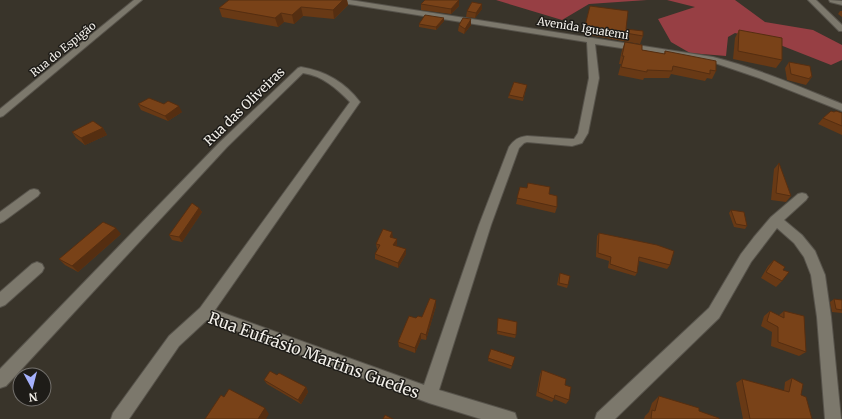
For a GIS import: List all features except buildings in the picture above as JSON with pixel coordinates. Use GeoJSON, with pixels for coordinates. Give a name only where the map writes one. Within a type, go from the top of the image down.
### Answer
{"type":"FeatureCollection","features":[{"type":"Feature","properties":{"kind":"street","name":"Rua do Espigão"},"geometry":{"type":"LineString","coordinates":[[0,114],[138,0]]}},
{"type":"Feature","properties":{"kind":"street","name":"Avenida Iguatemi"},"geometry":{"type":"LineString","coordinates":[[336,0],[713,60],[736,66],[788,85],[842,108]]}},
{"type":"Feature","properties":{"kind":"street"},"geometry":{"type":"LineString","coordinates":[[812,0],[842,29]]}},
{"type":"Feature","properties":{"kind":"street"},"geometry":{"type":"LineString","coordinates":[[833,0],[842,3]]}},
{"type":"Feature","properties":{"kind":"street"},"geometry":{"type":"LineString","coordinates":[[429,395],[485,224],[514,147],[521,140],[527,139],[572,143],[578,141],[583,133],[594,78],[591,41]]}},
{"type":"Feature","properties":{"kind":"street","name":"Rua das Oliveiras"},"geometry":{"type":"LineString","coordinates":[[0,380],[222,145],[301,70],[316,72],[332,80],[355,102],[205,313]]}},
{"type":"Feature","properties":{"kind":"street"},"geometry":{"type":"LineString","coordinates":[[0,218],[34,193]]}},
{"type":"Feature","properties":{"kind":"street"},"geometry":{"type":"LineString","coordinates":[[604,419],[714,313],[722,303],[746,257],[775,220],[802,197]]}},
{"type":"Feature","properties":{"kind":"street"},"geometry":{"type":"LineString","coordinates":[[775,220],[798,238],[810,255],[818,275],[824,317],[833,419]]}},
{"type":"Feature","properties":{"kind":"street"},"geometry":{"type":"LineString","coordinates":[[0,301],[37,268]]}},
{"type":"Feature","properties":{"kind":"street","name":"Rua Eufrásio Martins Guedes"},"geometry":{"type":"LineString","coordinates":[[119,419],[174,341],[205,313],[429,395],[509,419]]}},
{"type":"Feature","properties":{"kind":"shaded area"},"geometry":{"type":"Polygon","coordinates":[[[496,0],[647,0],[589,4],[562,20],[496,0]]]}},
{"type":"Feature","properties":{"kind":"shaded area"},"geometry":{"type":"Polygon","coordinates":[[[667,0],[735,0],[765,22],[813,30],[842,45],[842,60],[831,65],[775,43],[735,33],[728,37],[726,56],[690,53],[671,42],[658,19],[695,7],[667,0]]]}}]}
